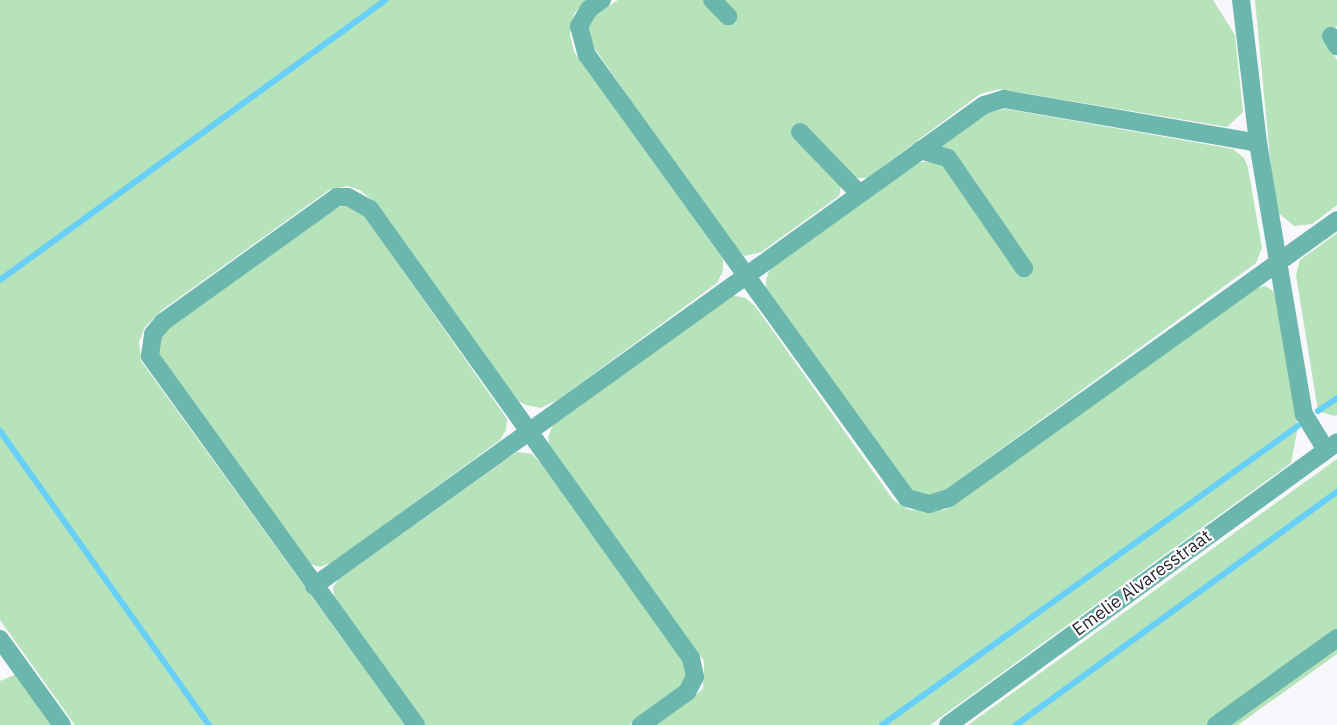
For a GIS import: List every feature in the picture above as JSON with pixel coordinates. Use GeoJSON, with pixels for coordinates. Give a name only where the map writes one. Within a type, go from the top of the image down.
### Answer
{"type":"FeatureCollection","features":[{"type":"Feature","properties":{"kind":"street"},"geometry":{"type":"LineString","coordinates":[[602,0],[589,9],[579,26],[587,55],[743,275],[907,498],[929,504],[948,498],[1337,220]]}},
{"type":"Feature","properties":{"kind":"street"},"geometry":{"type":"LineString","coordinates":[[712,0],[728,16]]}},
{"type":"Feature","properties":{"kind":"street"},"geometry":{"type":"LineString","coordinates":[[1240,0],[1258,143],[1304,414],[1332,446]]}},
{"type":"Feature","properties":{"kind":"street"},"geometry":{"type":"LineString","coordinates":[[314,586],[743,275],[984,105],[1004,99],[1258,143]]}},
{"type":"Feature","properties":{"kind":"street"},"geometry":{"type":"LineString","coordinates":[[800,132],[859,193]]}},
{"type":"Feature","properties":{"kind":"street"},"geometry":{"type":"LineString","coordinates":[[920,150],[948,158],[1024,268]]}},
{"type":"Feature","properties":{"kind":"street"},"geometry":{"type":"LineString","coordinates":[[416,725],[150,356],[153,334],[163,322],[337,197],[348,197],[370,209],[526,431],[691,658],[695,677],[687,692],[641,725]]}},
{"type":"Feature","properties":{"kind":"street","name":"Emelie Alvaresstraat"},"geometry":{"type":"LineString","coordinates":[[948,725],[1332,446]]}},
{"type":"Feature","properties":{"kind":"street"},"geometry":{"type":"LineString","coordinates":[[1216,725],[1337,638]]}},
{"type":"Feature","properties":{"kind":"street"},"geometry":{"type":"LineString","coordinates":[[1,643],[62,725]]}},
{"type":"Feature","properties":{"kind":"green space"},"geometry":{"type":"Polygon","coordinates":[[[0,0],[586,0],[574,14],[570,35],[574,52],[723,259],[723,271],[717,283],[559,399],[541,408],[526,405],[512,398],[375,203],[360,190],[347,186],[329,190],[162,310],[145,327],[139,342],[141,361],[405,725],[75,725],[0,620],[0,0]]]}},
{"type":"Feature","properties":{"kind":"green space"},"geometry":{"type":"Polygon","coordinates":[[[618,0],[703,0],[728,25],[737,15],[722,0],[1213,0],[1235,35],[1243,112],[1227,127],[999,89],[980,94],[867,178],[855,178],[841,186],[839,196],[761,252],[745,256],[735,250],[588,39],[589,25],[596,15],[618,0]]]}},
{"type":"Feature","properties":{"kind":"green space"},"geometry":{"type":"Polygon","coordinates":[[[1255,0],[1337,0],[1337,26],[1322,35],[1337,60],[1337,205],[1312,224],[1294,226],[1275,210],[1255,0]]]}},
{"type":"Feature","properties":{"kind":"green space"},"geometry":{"type":"Polygon","coordinates":[[[1006,109],[1233,149],[1244,158],[1248,168],[1262,248],[1256,263],[942,492],[929,496],[911,491],[766,290],[766,279],[770,269],[915,163],[933,161],[945,164],[1022,277],[1031,271],[939,146],[990,112],[1006,109]]]}},
{"type":"Feature","properties":{"kind":"green space"},"geometry":{"type":"Polygon","coordinates":[[[343,206],[355,207],[366,218],[507,419],[506,430],[500,440],[333,562],[320,567],[310,564],[158,353],[163,331],[329,211],[343,206]]]}},
{"type":"Feature","properties":{"kind":"green space"},"geometry":{"type":"Polygon","coordinates":[[[1337,233],[1337,415],[1334,416],[1318,411],[1296,275],[1300,260],[1337,233]]]}},
{"type":"Feature","properties":{"kind":"green space"},"geometry":{"type":"Polygon","coordinates":[[[1266,286],[1274,292],[1298,426],[1291,463],[930,725],[656,725],[703,689],[704,661],[550,452],[548,437],[554,422],[732,295],[745,298],[755,306],[894,501],[910,510],[945,510],[1255,288],[1266,286]]]}},
{"type":"Feature","properties":{"kind":"green space"},"geometry":{"type":"Polygon","coordinates":[[[517,452],[532,454],[541,464],[683,661],[686,675],[679,689],[629,725],[425,725],[334,599],[333,587],[339,579],[517,452]]]}},
{"type":"Feature","properties":{"kind":"green space"},"geometry":{"type":"Polygon","coordinates":[[[1337,459],[1337,654],[1238,725],[968,725],[1337,459]]]}},
{"type":"Feature","properties":{"kind":"green space"},"geometry":{"type":"Polygon","coordinates":[[[17,674],[57,725],[0,725],[0,681],[17,674]]]}},
{"type":"Feature","properties":{"kind":"waterway"},"geometry":{"type":"LineString","coordinates":[[0,280],[385,0]]}},
{"type":"Feature","properties":{"kind":"waterway"},"geometry":{"type":"LineString","coordinates":[[1318,411],[1337,398]]}},
{"type":"Feature","properties":{"kind":"waterway"},"geometry":{"type":"LineString","coordinates":[[882,725],[1298,426]]}},
{"type":"Feature","properties":{"kind":"waterway"},"geometry":{"type":"LineString","coordinates":[[0,431],[209,725]]}},
{"type":"Feature","properties":{"kind":"waterway"},"geometry":{"type":"LineString","coordinates":[[1016,725],[1337,492]]}}]}
